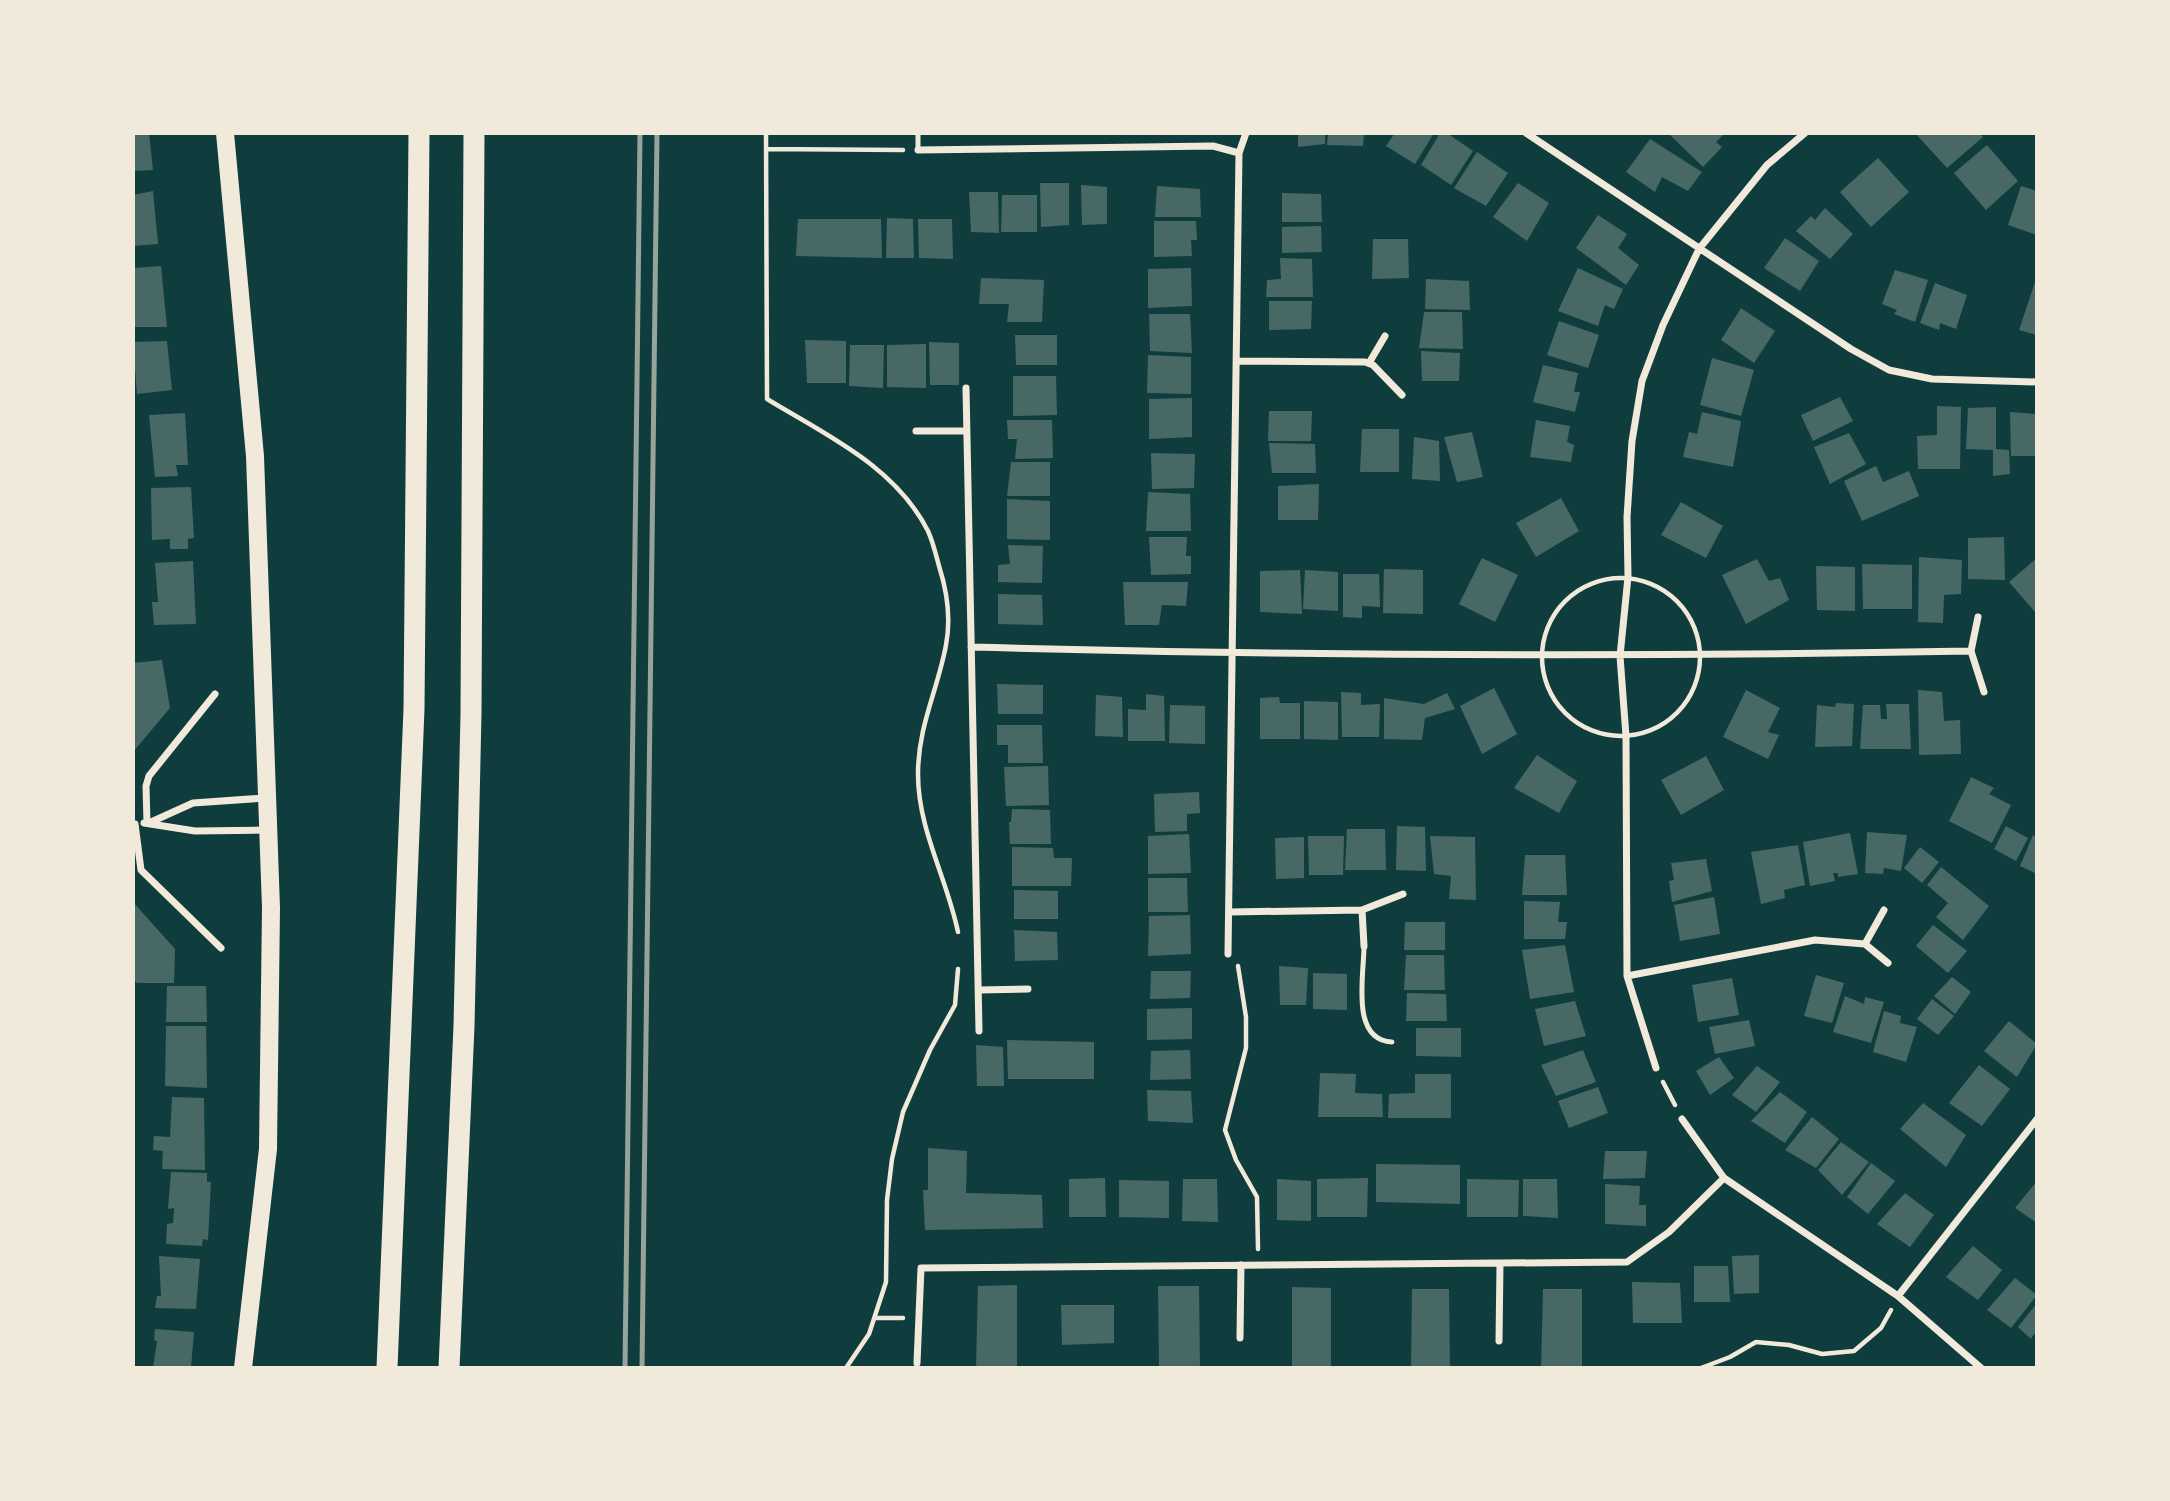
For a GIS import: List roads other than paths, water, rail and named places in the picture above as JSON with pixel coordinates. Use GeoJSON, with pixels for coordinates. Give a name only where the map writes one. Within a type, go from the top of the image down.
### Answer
{"type":"FeatureCollection","features":[{"type":"Feature","properties":{"kind":"highway"},"geometry":{"type":"LineString","coordinates":[[387,1368],[414,709],[419,133]]}},
{"type":"Feature","properties":{"kind":"highway"},"geometry":{"type":"LineString","coordinates":[[449,1368],[464,1026],[471,741],[474,133]]}},
{"type":"Feature","properties":{"kind":"highway"},"geometry":{"type":"LineString","coordinates":[[376,1368],[393,1217]]}},
{"type":"Feature","properties":{"kind":"main road"},"geometry":{"type":"LineString","coordinates":[[227,133],[255,456],[271,908],[268,1149],[243,1368]]}},
{"type":"Feature","properties":{"kind":"street"},"geometry":{"type":"LineString","coordinates":[[1228,954],[1239,153],[1247,133]]}},
{"type":"Feature","properties":{"kind":"street"},"geometry":{"type":"LineString","coordinates":[[1526,133],[1851,349],[1889,370],[1932,379],[2037,382]]}},
{"type":"Feature","properties":{"kind":"street"},"geometry":{"type":"LineString","coordinates":[[1656,1068],[1627,976],[1626,736],[1620,656],[1628,577],[1627,517],[1632,441],[1642,381],[1663,325],[1699,248],[1767,164],[1805,133]]}},
{"type":"Feature","properties":{"kind":"street"},"geometry":{"type":"LineString","coordinates":[[918,150],[1213,146],[1239,153]]}},
{"type":"Feature","properties":{"kind":"street"},"geometry":{"type":"LineString","coordinates":[[1369,363],[1385,336]]}},
{"type":"Feature","properties":{"kind":"street"},"geometry":{"type":"LineString","coordinates":[[1237,361],[1369,363],[1402,395]]}},
{"type":"Feature","properties":{"kind":"street"},"geometry":{"type":"LineString","coordinates":[[966,388],[979,1031]]}},
{"type":"Feature","properties":{"kind":"street"},"geometry":{"type":"LineString","coordinates":[[916,431],[965,432]]}},
{"type":"Feature","properties":{"kind":"street"},"geometry":{"type":"LineString","coordinates":[[1979,617],[1971,651],[1984,692]]}},
{"type":"Feature","properties":{"kind":"street"},"geometry":{"type":"LineString","coordinates":[[971,647],[1232,654],[1620,656],[1971,651]]}},
{"type":"Feature","properties":{"kind":"street"},"geometry":{"type":"LineString","coordinates":[[149,822],[146,786],[153,770],[215,694]]}},
{"type":"Feature","properties":{"kind":"street"},"geometry":{"type":"LineString","coordinates":[[221,948],[141,870],[134,824],[149,822],[193,803],[267,798]]}},
{"type":"Feature","properties":{"kind":"street"},"geometry":{"type":"LineString","coordinates":[[149,822],[195,831],[268,830]]}},
{"type":"Feature","properties":{"kind":"street"},"geometry":{"type":"LineString","coordinates":[[1229,912],[1362,910],[1403,894]]}},
{"type":"Feature","properties":{"kind":"street"},"geometry":{"type":"LineString","coordinates":[[1362,910],[1364,946]]}},
{"type":"Feature","properties":{"kind":"street"},"geometry":{"type":"LineString","coordinates":[[1865,944],[1884,910]]}},
{"type":"Feature","properties":{"kind":"street"},"geometry":{"type":"LineString","coordinates":[[1627,976],[1815,940],[1865,944],[1888,963]]}},
{"type":"Feature","properties":{"kind":"street"},"geometry":{"type":"LineString","coordinates":[[979,990],[1028,989]]}},
{"type":"Feature","properties":{"kind":"street"},"geometry":{"type":"LineString","coordinates":[[1682,1119],[1724,1178],[1898,1296],[1981,1368]]}},
{"type":"Feature","properties":{"kind":"street"},"geometry":{"type":"LineString","coordinates":[[1898,1296],[2037,1119]]}},
{"type":"Feature","properties":{"kind":"street"},"geometry":{"type":"LineString","coordinates":[[917,1363],[921,1268],[1627,1262],[1669,1232],[1724,1178]]}},
{"type":"Feature","properties":{"kind":"street"},"geometry":{"type":"LineString","coordinates":[[1499,1341],[1500,1264]]}},
{"type":"Feature","properties":{"kind":"street"},"geometry":{"type":"LineString","coordinates":[[1240,1338],[1241,1265]]}},
{"type":"Feature","properties":{"kind":"lane"},"geometry":{"type":"LineString","coordinates":[[918,133],[918,150]]}},
{"type":"Feature","properties":{"kind":"lane"},"geometry":{"type":"LineString","coordinates":[[1364,946],[1363,1021],[1371,1035],[1379,1041],[1392,1042]]}},
{"type":"Feature","properties":{"kind":"railway"},"geometry":{"type":"LineString","coordinates":[[625,1368],[640,133]]}},
{"type":"Feature","properties":{"kind":"railway"},"geometry":{"type":"LineString","coordinates":[[642,1368],[657,133]]}}]}
